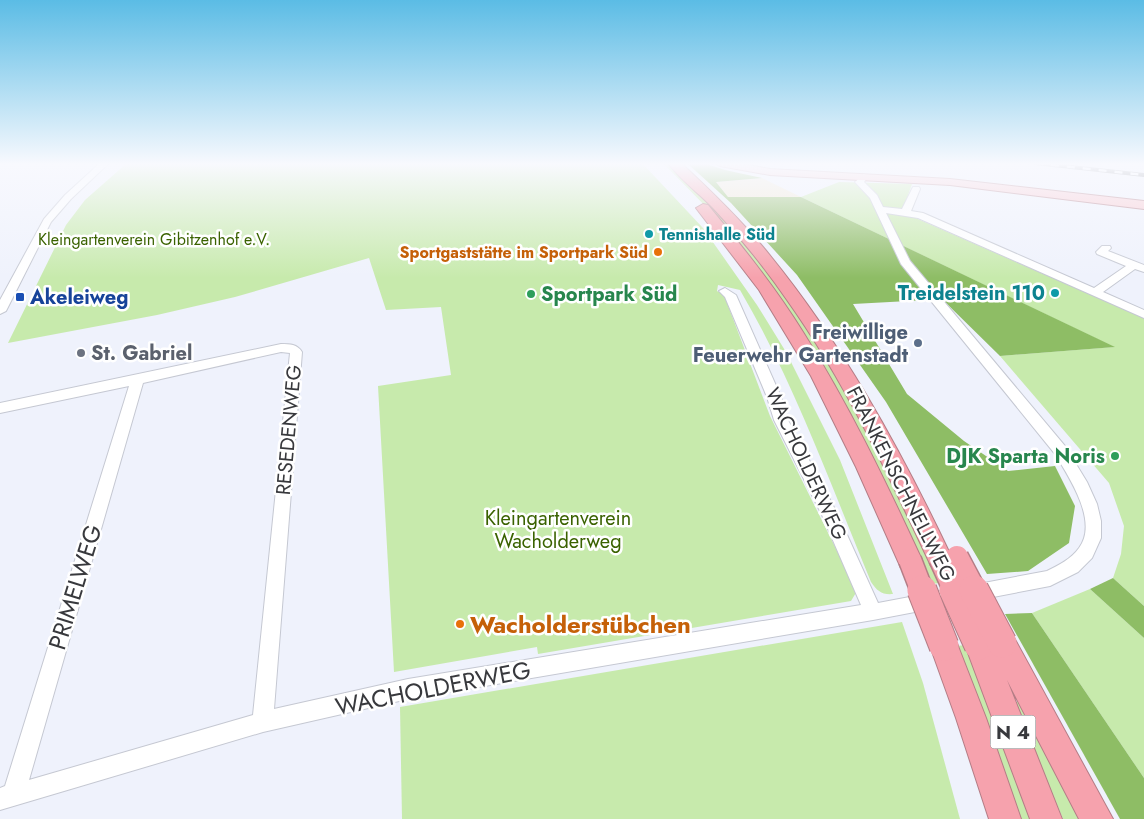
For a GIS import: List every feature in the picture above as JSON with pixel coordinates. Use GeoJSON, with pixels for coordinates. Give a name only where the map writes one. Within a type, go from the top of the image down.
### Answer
{"type":"FeatureCollection","features":[{"type":"Feature","properties":{"kind":"highway","name":"FRANKENSCHNELLWEG"},"geometry":{"type":"LineString","coordinates":[[695,201],[718,225],[780,308],[815,364],[850,430],[910,560],[971,718],[1004,819]]}},
{"type":"Feature","properties":{"kind":"highway","name":"FRANKENSCHNELLWEG"},"geometry":{"type":"LineString","coordinates":[[712,201],[738,227],[795,298],[861,402],[915,504],[949,558],[991,644],[1046,819]]}},
{"type":"Feature","properties":{"kind":"highway"},"geometry":{"type":"LineString","coordinates":[[991,644],[1097,819]]}},
{"type":"Feature","properties":{"kind":"main road"},"geometry":{"type":"LineString","coordinates":[[1112,201],[1144,205]]}},
{"type":"Feature","properties":{"kind":"street"},"geometry":{"type":"LineString","coordinates":[[0,311],[48,220],[64,201]]}},
{"type":"Feature","properties":{"kind":"street"},"geometry":{"type":"LineString","coordinates":[[906,212],[911,201]]}},
{"type":"Feature","properties":{"kind":"street"},"geometry":{"type":"LineString","coordinates":[[877,203],[920,215],[1144,314]]}},
{"type":"Feature","properties":{"kind":"street","name":"WACHOLDERWEG"},"geometry":{"type":"LineString","coordinates":[[7,797],[263,722],[408,689],[873,612],[1028,583],[1065,572],[1086,556],[1092,540],[1091,510],[1084,491],[1064,457],[906,262],[877,203]]}},
{"type":"Feature","properties":{"kind":"street"},"geometry":{"type":"LineString","coordinates":[[1106,248],[1101,252],[1139,267]]}},
{"type":"Feature","properties":{"kind":"street"},"geometry":{"type":"LineString","coordinates":[[1096,292],[1139,267]]}},
{"type":"Feature","properties":{"kind":"street"},"geometry":{"type":"LineString","coordinates":[[0,289],[13,287]]}},
{"type":"Feature","properties":{"kind":"street","name":"WACHOLDERWEG"},"geometry":{"type":"LineString","coordinates":[[725,291],[730,295],[774,397],[781,420],[830,515],[873,612]]}},
{"type":"Feature","properties":{"kind":"street","name":"RESEDENWEG"},"geometry":{"type":"LineString","coordinates":[[0,408],[281,348],[291,348],[296,352],[263,722]]}},
{"type":"Feature","properties":{"kind":"street","name":"PRIMELWEG"},"geometry":{"type":"LineString","coordinates":[[7,797],[137,380]]}},
{"type":"Feature","properties":{"kind":"green space"},"geometry":{"type":"Polygon","coordinates":[[[84,201],[678,201],[703,228],[757,305],[786,352],[840,460],[893,594],[880,592],[871,582],[794,397],[740,290],[718,285],[717,291],[724,295],[770,416],[857,591],[851,601],[538,654],[537,647],[394,672],[378,386],[451,375],[441,307],[386,310],[369,258],[235,297],[157,315],[8,343],[66,225],[84,201]]]}},
{"type":"Feature","properties":{"kind":"green space"},"geometry":{"type":"Polygon","coordinates":[[[700,201],[708,201],[722,215],[781,289],[813,338],[881,455],[941,583],[930,584],[872,457],[715,216],[700,201]]]}},
{"type":"Feature","properties":{"kind":"green space"},"geometry":{"type":"Polygon","coordinates":[[[729,201],[810,201],[1115,347],[1000,356],[946,303],[927,300],[853,304],[907,394],[964,441],[1008,471],[1055,466],[1075,506],[1069,543],[1028,571],[987,574],[886,402],[797,275],[729,201]]]}},
{"type":"Feature","properties":{"kind":"green space"},"geometry":{"type":"Polygon","coordinates":[[[810,201],[906,201],[902,212],[1144,318],[1144,606],[1113,578],[1121,554],[1124,526],[1109,483],[1000,356],[1114,347],[810,201]]]}},
{"type":"Feature","properties":{"kind":"green space"},"geometry":{"type":"Polygon","coordinates":[[[1113,578],[1144,606],[1144,638],[1090,589],[1113,578]]]}},
{"type":"Feature","properties":{"kind":"green space"},"geometry":{"type":"Polygon","coordinates":[[[1090,589],[1144,638],[1144,778],[1032,613],[1090,589]]]}},
{"type":"Feature","properties":{"kind":"green space"},"geometry":{"type":"Polygon","coordinates":[[[1032,613],[1144,778],[1144,819],[1120,819],[1005,614],[1032,613]]]}},
{"type":"Feature","properties":{"kind":"green space"},"geometry":{"type":"Polygon","coordinates":[[[902,622],[923,683],[960,819],[402,819],[400,707],[902,622]]]}},
{"type":"Feature","properties":{"kind":"green space"},"geometry":{"type":"Polygon","coordinates":[[[968,645],[1033,819],[1017,819],[954,646],[968,645]]]}},
{"type":"Feature","properties":{"kind":"green space"},"geometry":{"type":"Polygon","coordinates":[[[1024,697],[1088,819],[1063,819],[1014,704],[1024,697]]]}},
{"type":"Feature","properties":{"kind":"place","name":"Tennishalle Süd"},"geometry":{"type":"Point","coordinates":[649,234]}},
{"type":"Feature","properties":{"kind":"place","name":"Sportgaststätte im Sportpark Süd"},"geometry":{"type":"Point","coordinates":[658,252]}},
{"type":"Feature","properties":{"kind":"place","name":"Treidelstein 110"},"geometry":{"type":"Point","coordinates":[1055,293]}},
{"type":"Feature","properties":{"kind":"place","name":"Sportpark Süd"},"geometry":{"type":"Point","coordinates":[531,294]}},
{"type":"Feature","properties":{"kind":"place","name":"Akeleiweg"},"geometry":{"type":"Point","coordinates":[20,297]}},
{"type":"Feature","properties":{"kind":"place","name":"Freiwillige Feuerwehr Gartenstadt"},"geometry":{"type":"Point","coordinates":[918,343]}},
{"type":"Feature","properties":{"kind":"place","name":"St. Gabriel"},"geometry":{"type":"Point","coordinates":[81,353]}},
{"type":"Feature","properties":{"kind":"place","name":"DJK Sparta Noris"},"geometry":{"type":"Point","coordinates":[1115,456]}},
{"type":"Feature","properties":{"kind":"place","name":"Wacholderstübchen"},"geometry":{"type":"Point","coordinates":[460,624]}},
{"type":"Feature","properties":{"kind":"park label","name":"Kleingartenverein Gibitzenhof e.V."},"geometry":{"type":"Point","coordinates":[154,239]}},
{"type":"Feature","properties":{"kind":"park label","name":"Kleingartenverein Wacholderweg"},"geometry":{"type":"Point","coordinates":[558,530]}}]}
